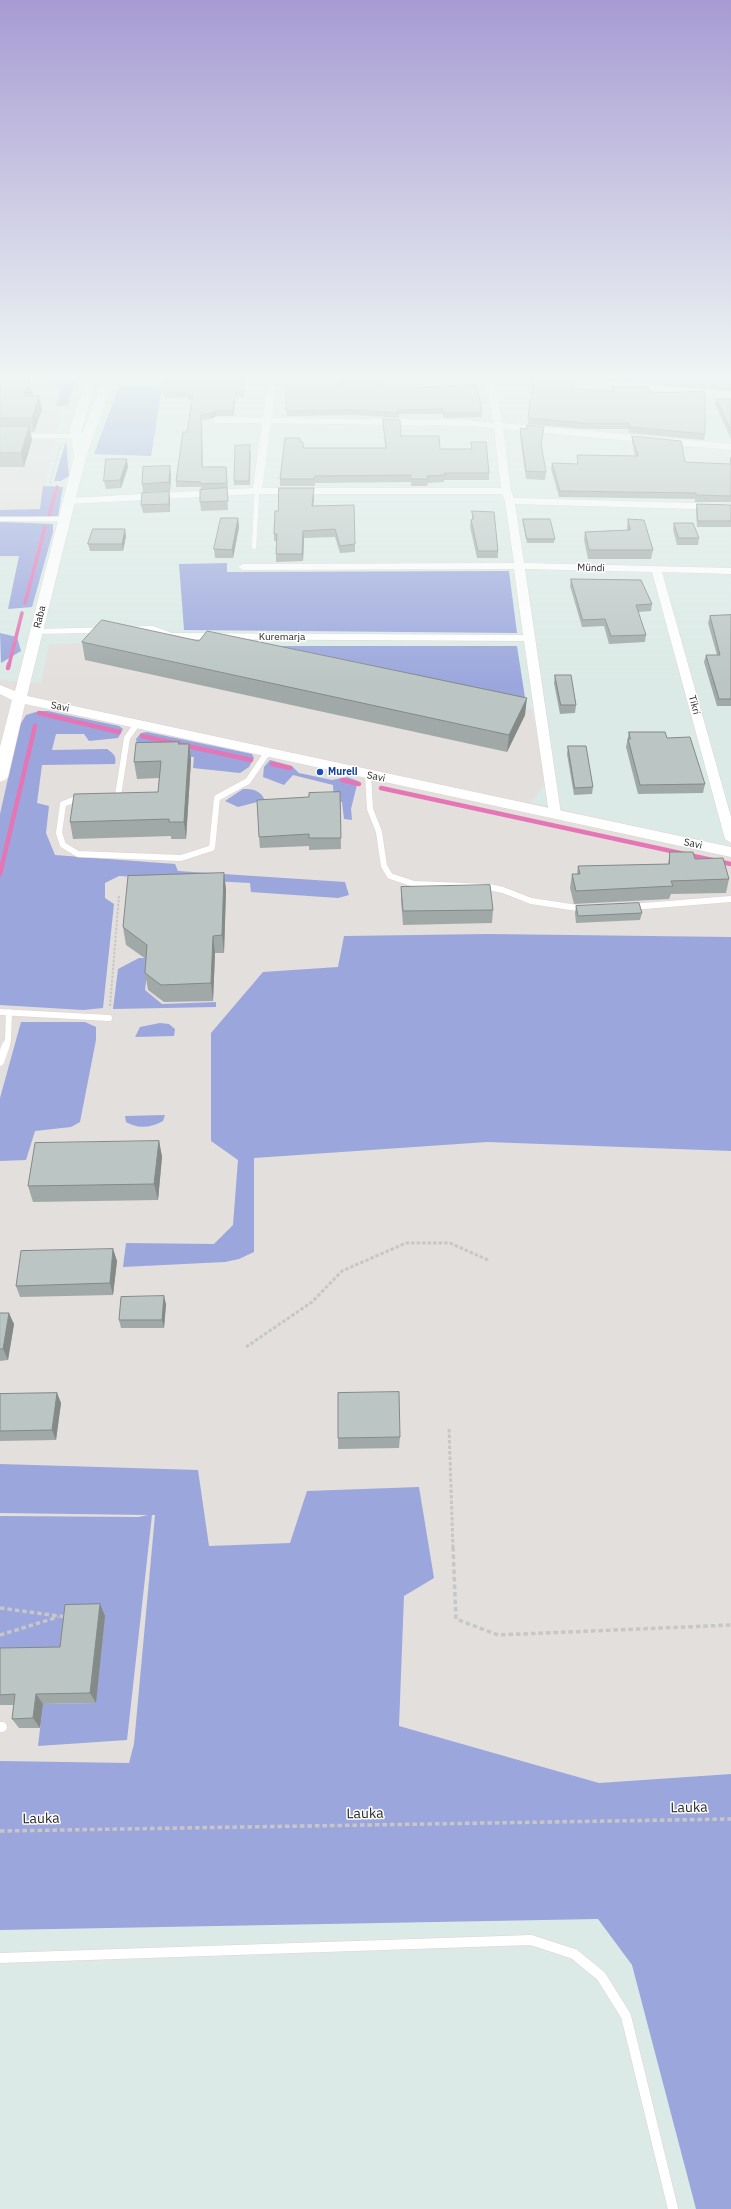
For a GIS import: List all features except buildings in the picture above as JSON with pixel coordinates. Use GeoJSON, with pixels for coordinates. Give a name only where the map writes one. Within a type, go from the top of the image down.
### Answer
{"type":"FeatureCollection","features":[{"type":"Feature","properties":{"kind":"street","name":"Raba"},"geometry":{"type":"LineString","coordinates":[[0,777],[21,699],[74,479]]}},
{"type":"Feature","properties":{"kind":"street"},"geometry":{"type":"LineString","coordinates":[[257,491],[260,479]]}},
{"type":"Feature","properties":{"kind":"street"},"geometry":{"type":"LineString","coordinates":[[505,479],[506,491],[510,501],[520,566],[555,814]]}},
{"type":"Feature","properties":{"kind":"street"},"geometry":{"type":"LineString","coordinates":[[69,501],[257,491],[506,491]]}},
{"type":"Feature","properties":{"kind":"street"},"geometry":{"type":"LineString","coordinates":[[510,501],[731,507]]}},
{"type":"Feature","properties":{"kind":"street","name":"Mündi"},"geometry":{"type":"LineString","coordinates":[[243,567],[520,566],[657,571],[731,571]]}},
{"type":"Feature","properties":{"kind":"street","name":"Tikri"},"geometry":{"type":"LineString","coordinates":[[657,571],[731,839]]}},
{"type":"Feature","properties":{"kind":"street","name":"Kuremarja"},"geometry":{"type":"LineString","coordinates":[[37,632],[153,629],[171,636],[529,638]]}},
{"type":"Feature","properties":{"kind":"street","name":"Savi"},"geometry":{"type":"LineString","coordinates":[[0,689],[21,699],[731,852]]}},
{"type":"Feature","properties":{"kind":"lane"},"geometry":{"type":"LineString","coordinates":[[254,547],[257,491]]}},
{"type":"Feature","properties":{"kind":"lane"},"geometry":{"type":"LineString","coordinates":[[0,519],[64,519]]}},
{"type":"Feature","properties":{"kind":"lane"},"geometry":{"type":"LineString","coordinates":[[116,805],[127,738],[137,724]]}},
{"type":"Feature","properties":{"kind":"lane"},"geometry":{"type":"LineString","coordinates":[[88,794],[63,804],[59,833],[63,845],[78,854],[181,858],[212,848],[217,798],[248,781],[267,753]]}},
{"type":"Feature","properties":{"kind":"lane"},"geometry":{"type":"LineString","coordinates":[[368,775],[370,809],[378,832],[384,866],[390,876],[398,880],[414,884],[489,887],[503,890],[531,901],[574,909],[588,909]]}},
{"type":"Feature","properties":{"kind":"lane"},"geometry":{"type":"LineString","coordinates":[[111,793],[118,793]]}},
{"type":"Feature","properties":{"kind":"lane"},"geometry":{"type":"LineString","coordinates":[[626,907],[680,904],[731,898]]}},
{"type":"Feature","properties":{"kind":"lane"},"geometry":{"type":"LineString","coordinates":[[0,1012],[109,1018]]}},
{"type":"Feature","properties":{"kind":"lane"},"geometry":{"type":"LineString","coordinates":[[0,1062],[8,1040],[9,1012]]}},
{"type":"Feature","properties":{"kind":"lane"},"geometry":{"type":"LineString","coordinates":[[0,1958],[531,1940],[574,1954],[601,1976],[626,2016],[672,2209]]}},
{"type":"Feature","properties":{"kind":"path"},"geometry":{"type":"LineString","coordinates":[[109,1018],[119,896]]}},
{"type":"Feature","properties":{"kind":"path"},"geometry":{"type":"LineString","coordinates":[[246,1346],[312,1302],[342,1270],[406,1243],[450,1244],[488,1260]]}},
{"type":"Feature","properties":{"kind":"path"},"geometry":{"type":"LineString","coordinates":[[449,1428],[456,1619],[498,1635],[731,1625]]}},
{"type":"Feature","properties":{"kind":"path"},"geometry":{"type":"LineString","coordinates":[[0,1608],[71,1618]]}},
{"type":"Feature","properties":{"kind":"path"},"geometry":{"type":"LineString","coordinates":[[0,1636],[60,1616]]}},
{"type":"Feature","properties":{"kind":"path","name":"Lauka"},"geometry":{"type":"LineString","coordinates":[[0,1831],[731,1819]]}},
{"type":"Feature","properties":{"kind":"shaded area"},"geometry":{"type":"Polygon","coordinates":[[[0,479],[46,479],[27,558],[0,558],[0,479]]]}},
{"type":"Feature","properties":{"kind":"shaded area"},"geometry":{"type":"Polygon","coordinates":[[[55,479],[64,479],[61,481],[54,481],[55,479]]]}},
{"type":"Feature","properties":{"kind":"shaded area"},"geometry":{"type":"Polygon","coordinates":[[[43,486],[63,487],[58,516],[0,518],[0,510],[40,509],[43,486]]]}},
{"type":"Feature","properties":{"kind":"shaded area"},"geometry":{"type":"Polygon","coordinates":[[[0,522],[53,524],[53,532],[32,607],[8,609],[19,556],[0,556],[0,522]]]}},
{"type":"Feature","properties":{"kind":"shaded area"},"geometry":{"type":"Polygon","coordinates":[[[227,563],[227,572],[509,571],[517,633],[184,630],[179,564],[227,563]]]}},
{"type":"Feature","properties":{"kind":"shaded area"},"geometry":{"type":"Polygon","coordinates":[[[0,633],[17,637],[21,651],[1,663],[0,633]]]}},
{"type":"Feature","properties":{"kind":"shaded area"},"geometry":{"type":"Polygon","coordinates":[[[93,643],[377,674],[532,709],[546,783],[531,802],[731,851],[731,937],[488,935],[488,1142],[731,1151],[731,1774],[599,1783],[0,1930],[0,680],[41,683],[49,644],[93,643]]]}},
{"type":"Feature","properties":{"kind":"shaded area"},"geometry":{"type":"Polygon","coordinates":[[[234,646],[517,646],[526,704],[234,646]]]}},
{"type":"Feature","properties":{"kind":"shaded area"},"geometry":{"type":"Polygon","coordinates":[[[39,711],[48,711],[119,726],[123,729],[118,738],[89,741],[84,734],[56,734],[52,750],[107,749],[114,755],[115,764],[42,765],[37,803],[49,806],[46,833],[55,855],[175,864],[178,871],[345,882],[349,895],[338,898],[251,892],[250,883],[119,876],[105,883],[105,898],[114,904],[103,1008],[83,1010],[0,1005],[0,814],[20,725],[26,715],[39,711]]]}},
{"type":"Feature","properties":{"kind":"shaded area"},"geometry":{"type":"Polygon","coordinates":[[[147,732],[252,754],[254,758],[249,767],[240,773],[193,768],[194,757],[167,756],[138,748],[136,739],[141,733],[147,732]]]}},
{"type":"Feature","properties":{"kind":"shaded area"},"geometry":{"type":"Polygon","coordinates":[[[270,760],[292,766],[299,773],[332,780],[347,777],[358,781],[351,809],[352,820],[344,819],[342,802],[334,802],[333,785],[293,775],[284,785],[263,777],[264,767],[270,760]]]}},
{"type":"Feature","properties":{"kind":"shaded area"},"geometry":{"type":"Polygon","coordinates":[[[243,789],[256,791],[261,794],[265,800],[238,807],[225,801],[243,789]]]}},
{"type":"Feature","properties":{"kind":"shaded area"},"geometry":{"type":"Polygon","coordinates":[[[488,934],[731,937],[731,1151],[487,1142],[254,1158],[254,1252],[239,1259],[225,1262],[123,1267],[126,1243],[214,1244],[233,1225],[238,1160],[211,1141],[211,1033],[263,972],[338,967],[344,936],[488,934]]]}},
{"type":"Feature","properties":{"kind":"shaded area"},"geometry":{"type":"Polygon","coordinates":[[[139,958],[149,958],[145,990],[162,1004],[216,1002],[216,1007],[113,1009],[118,969],[139,958]]]}},
{"type":"Feature","properties":{"kind":"shaded area"},"geometry":{"type":"Polygon","coordinates":[[[21,1022],[85,1022],[96,1027],[96,1040],[80,1122],[71,1127],[35,1131],[26,1160],[0,1161],[0,1098],[21,1022]]]}},
{"type":"Feature","properties":{"kind":"shaded area"},"geometry":{"type":"Polygon","coordinates":[[[160,1023],[169,1024],[175,1029],[174,1036],[135,1037],[140,1027],[160,1023]]]}},
{"type":"Feature","properties":{"kind":"shaded area"},"geometry":{"type":"Polygon","coordinates":[[[165,1115],[163,1121],[144,1127],[135,1126],[126,1122],[125,1116],[165,1115]]]}},
{"type":"Feature","properties":{"kind":"shaded area"},"geometry":{"type":"Polygon","coordinates":[[[0,1464],[198,1470],[209,1546],[290,1543],[307,1491],[419,1487],[434,1578],[404,1596],[399,1726],[599,1783],[731,1774],[731,2209],[696,2209],[632,1965],[598,1919],[0,1930],[0,1761],[129,1763],[134,1744],[155,1515],[152,1515],[127,1740],[38,1746],[43,1704],[96,1703],[66,1658],[0,1659],[0,1516],[139,1517],[148,1515],[0,1513],[0,1464]]]}},
{"type":"Feature","properties":{"kind":"waterway"},"geometry":{"type":"LineString","coordinates":[[49,515],[57,487]]}},
{"type":"Feature","properties":{"kind":"waterway"},"geometry":{"type":"LineString","coordinates":[[25,603],[45,527]]}},
{"type":"Feature","properties":{"kind":"waterway"},"geometry":{"type":"LineString","coordinates":[[9,665],[22,613]]}},
{"type":"Feature","properties":{"kind":"waterway"},"geometry":{"type":"LineString","coordinates":[[8,668],[9,664]]}},
{"type":"Feature","properties":{"kind":"waterway"},"geometry":{"type":"LineString","coordinates":[[39,713],[119,732]]}},
{"type":"Feature","properties":{"kind":"waterway"},"geometry":{"type":"LineString","coordinates":[[0,874],[35,726]]}},
{"type":"Feature","properties":{"kind":"waterway"},"geometry":{"type":"LineString","coordinates":[[142,736],[251,760]]}},
{"type":"Feature","properties":{"kind":"waterway"},"geometry":{"type":"LineString","coordinates":[[272,764],[290,768]]}},
{"type":"Feature","properties":{"kind":"waterway"},"geometry":{"type":"LineString","coordinates":[[342,780],[359,784]]}},
{"type":"Feature","properties":{"kind":"waterway"},"geometry":{"type":"LineString","coordinates":[[381,788],[731,864]]}},
{"type":"Feature","properties":{"kind":"place","name":"Mureli"},"geometry":{"type":"Point","coordinates":[320,772]}}]}
